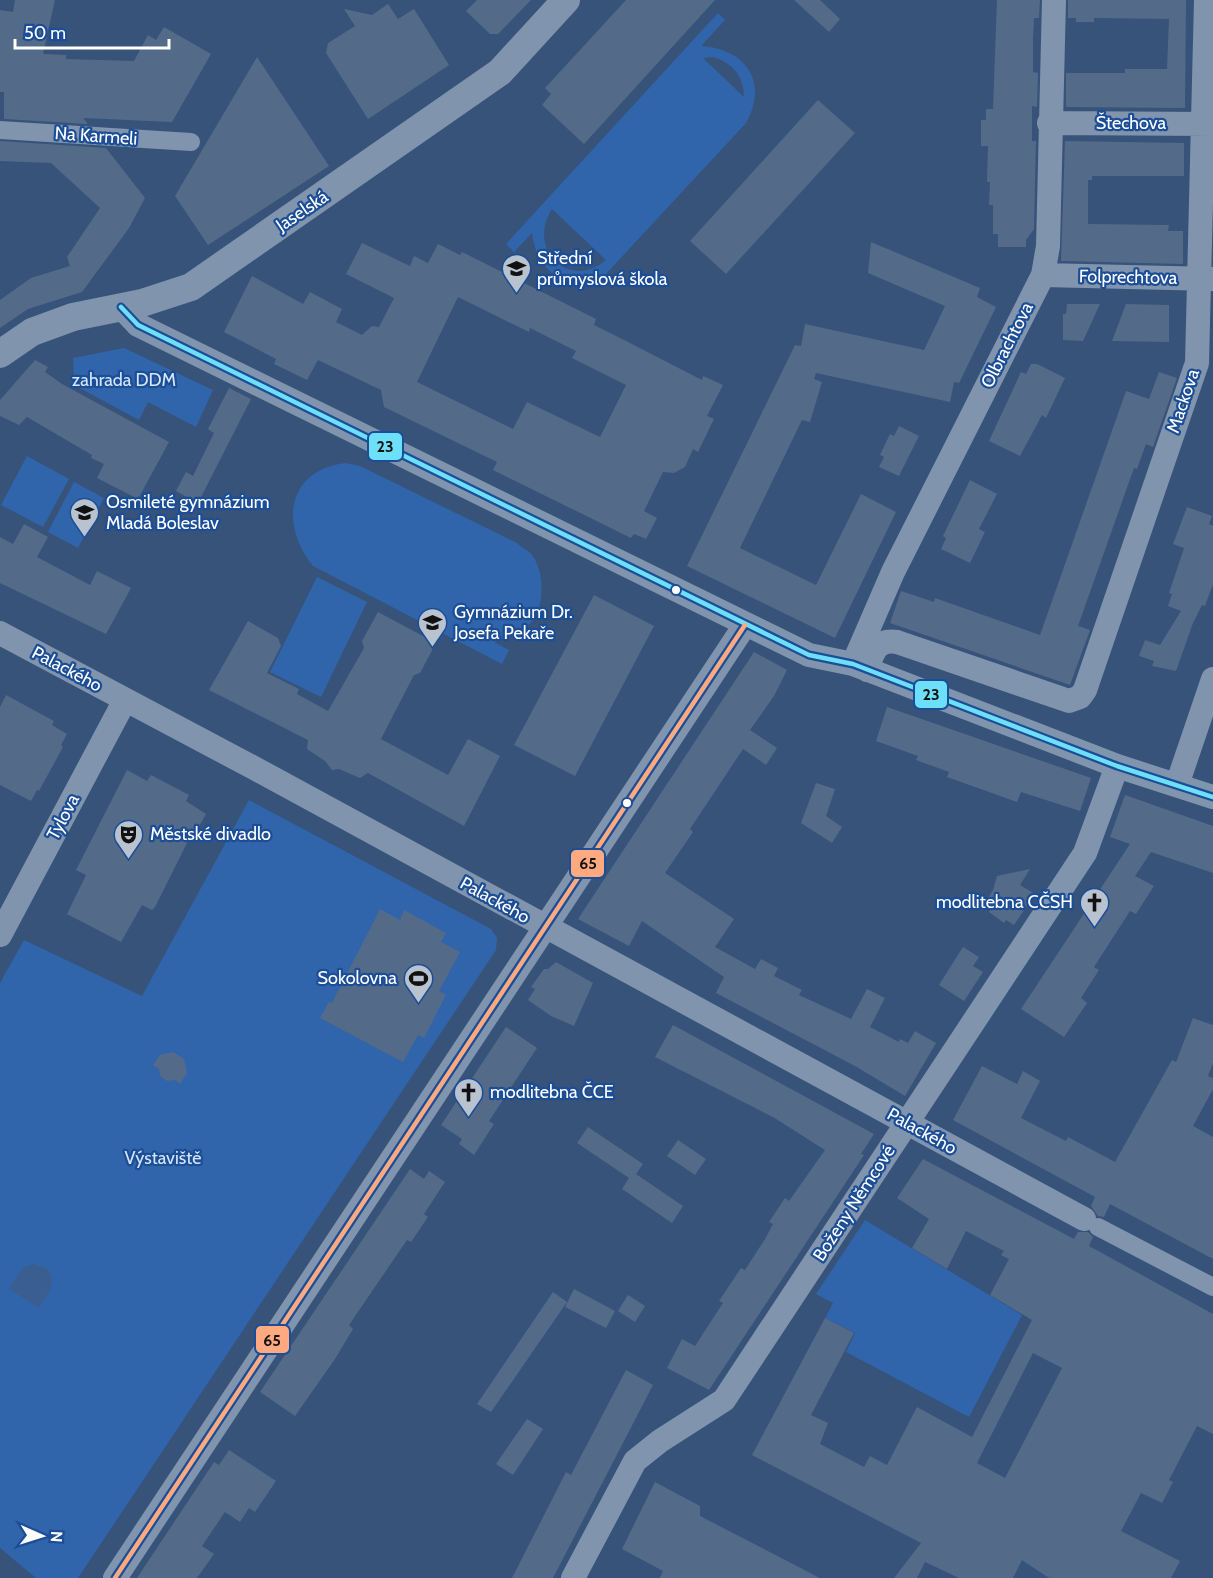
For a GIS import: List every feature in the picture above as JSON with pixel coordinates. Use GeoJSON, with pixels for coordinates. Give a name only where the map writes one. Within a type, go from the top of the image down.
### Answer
{"type":"FeatureCollection","features":[{"type":"Feature","properties":{"kind":"street","name":"Jaselská"},"geometry":{"type":"LineString","coordinates":[[0,354],[32,332],[73,317],[121,307],[191,287],[500,72],[566,0]]}},
{"type":"Feature","properties":{"kind":"street","name":"Olbrachtova"},"geometry":{"type":"LineString","coordinates":[[860,667],[893,572],[1043,275],[1048,246],[1049,123],[1054,0]]}},
{"type":"Feature","properties":{"kind":"street","name":"Mackova"},"geometry":{"type":"LineString","coordinates":[[860,667],[875,647],[885,641],[897,642],[1069,700],[1080,697],[1085,690],[1098,646],[1197,363],[1206,279],[1206,0]]}},
{"type":"Feature","properties":{"kind":"street","name":"Štechova"},"geometry":{"type":"LineString","coordinates":[[1049,123],[1207,124]]}},
{"type":"Feature","properties":{"kind":"street","name":"Na Karmeli"},"geometry":{"type":"LineString","coordinates":[[0,130],[191,142]]}},
{"type":"Feature","properties":{"kind":"street","name":"Folprechtova"},"geometry":{"type":"LineString","coordinates":[[1043,275],[1206,279]]}},
{"type":"Feature","properties":{"kind":"street"},"geometry":{"type":"LineString","coordinates":[[121,307],[138,325],[809,655],[860,667],[1117,766],[1213,797]]}},
{"type":"Feature","properties":{"kind":"street"},"geometry":{"type":"LineString","coordinates":[[115,1578],[745,625]]}},
{"type":"Feature","properties":{"kind":"street","name":"Palackého"},"geometry":{"type":"LineString","coordinates":[[0,633],[1213,1287]]}},
{"type":"Feature","properties":{"kind":"street"},"geometry":{"type":"LineString","coordinates":[[1177,785],[1213,679]]}},
{"type":"Feature","properties":{"kind":"street","name":"Tylova"},"geometry":{"type":"LineString","coordinates":[[0,935],[125,700]]}},
{"type":"Feature","properties":{"kind":"street","name":"Boženy Němcové"},"geometry":{"type":"LineString","coordinates":[[573,1578],[635,1461],[660,1441],[724,1400],[1085,853],[1117,766]]}},
{"type":"Feature","properties":{"kind":"green space"},"geometry":{"type":"Polygon","coordinates":[[[718,13],[725,20],[701,46],[717,48],[730,54],[749,70],[754,81],[755,94],[753,108],[746,123],[604,276],[577,281],[566,280],[556,275],[540,259],[532,233],[514,252],[506,244],[718,13]],[[712,57],[703,58],[744,97],[742,83],[736,71],[725,62],[712,57]],[[552,209],[545,224],[544,239],[555,262],[578,271],[592,268],[606,260],[552,209]]]}},
{"type":"Feature","properties":{"kind":"green space","name":"zahrada DDM"},"geometry":{"type":"Polygon","coordinates":[[[124,348],[213,390],[196,427],[148,402],[139,420],[74,385],[73,358],[124,348]]]}},
{"type":"Feature","properties":{"kind":"green space"},"geometry":{"type":"Polygon","coordinates":[[[27,456],[69,479],[43,527],[1,505],[27,456]]]}},
{"type":"Feature","properties":{"kind":"green space"},"geometry":{"type":"Polygon","coordinates":[[[345,463],[360,466],[517,543],[532,555],[541,579],[539,607],[531,622],[523,629],[494,642],[509,650],[502,664],[313,566],[302,550],[296,534],[293,518],[294,502],[300,488],[310,477],[325,468],[345,463]]]}},
{"type":"Feature","properties":{"kind":"green space"},"geometry":{"type":"Polygon","coordinates":[[[74,482],[104,498],[78,548],[48,532],[74,482]]]}},
{"type":"Feature","properties":{"kind":"green space"},"geometry":{"type":"Polygon","coordinates":[[[317,577],[367,602],[321,697],[270,672],[317,577]]]}},
{"type":"Feature","properties":{"kind":"green space","name":"Výstaviště"},"geometry":{"type":"Polygon","coordinates":[[[249,800],[491,929],[497,938],[496,950],[78,1578],[36,1578],[0,1548],[0,983],[24,940],[142,996],[249,800]]]}},
{"type":"Feature","properties":{"kind":"green space"},"geometry":{"type":"Polygon","coordinates":[[[865,1220],[1022,1315],[969,1417],[846,1352],[855,1333],[825,1318],[833,1303],[816,1294],[865,1220]]]}},
{"type":"Feature","properties":{"kind":"shaded area"},"geometry":{"type":"Polygon","coordinates":[[[34,1264],[46,1268],[52,1277],[51,1288],[39,1308],[9,1289],[23,1267],[34,1264]]]}},
{"type":"Feature","properties":{"kind":"building"},"geometry":{"type":"Polygon","coordinates":[[[15,0],[55,0],[43,54],[66,55],[66,59],[134,61],[148,35],[156,40],[164,27],[211,54],[172,122],[83,118],[88,124],[4,119],[4,92],[0,92],[0,10],[13,12],[15,0]]]}},
{"type":"Feature","properties":{"kind":"building"},"geometry":{"type":"Polygon","coordinates":[[[477,0],[531,0],[498,34],[490,34],[466,11],[477,0]]]}},
{"type":"Feature","properties":{"kind":"building"},"geometry":{"type":"Polygon","coordinates":[[[626,0],[715,0],[584,144],[542,105],[551,94],[545,88],[626,0]]]}},
{"type":"Feature","properties":{"kind":"building"},"geometry":{"type":"Polygon","coordinates":[[[794,0],[820,0],[840,19],[829,32],[794,0]]]}},
{"type":"Feature","properties":{"kind":"building"},"geometry":{"type":"Polygon","coordinates":[[[997,0],[1040,0],[1039,18],[1034,18],[1033,39],[1033,72],[1038,73],[1037,107],[1032,106],[1032,141],[1036,141],[1034,229],[1026,240],[1026,247],[998,247],[998,234],[993,234],[993,205],[989,205],[988,146],[981,146],[981,120],[986,120],[986,109],[993,109],[997,0]]]}},
{"type":"Feature","properties":{"kind":"building"},"geometry":{"type":"Polygon","coordinates":[[[1068,0],[1186,0],[1185,108],[1066,107],[1066,73],[1125,73],[1125,69],[1167,69],[1169,19],[1094,18],[1094,22],[1076,22],[1076,18],[1068,18],[1068,0]]]}},
{"type":"Feature","properties":{"kind":"building"},"geometry":{"type":"Polygon","coordinates":[[[388,4],[398,19],[414,9],[449,65],[368,119],[326,53],[328,43],[355,26],[344,9],[372,15],[388,4]]]}},
{"type":"Feature","properties":{"kind":"building"},"geometry":{"type":"Polygon","coordinates":[[[257,57],[329,166],[208,245],[175,196],[257,57]]]}},
{"type":"Feature","properties":{"kind":"building"},"geometry":{"type":"Polygon","coordinates":[[[818,100],[855,133],[726,274],[690,241],[818,100]]]}},
{"type":"Feature","properties":{"kind":"building"},"geometry":{"type":"Polygon","coordinates":[[[0,141],[106,148],[145,198],[129,228],[82,292],[28,309],[0,328],[0,300],[31,278],[70,266],[67,257],[100,208],[51,163],[0,161],[0,141]]]}},
{"type":"Feature","properties":{"kind":"building"},"geometry":{"type":"Polygon","coordinates":[[[1065,141],[1184,143],[1184,176],[1092,176],[1092,180],[1088,180],[1088,224],[1169,225],[1168,231],[1183,231],[1183,264],[1061,261],[1065,141]]]}},
{"type":"Feature","properties":{"kind":"building"},"geometry":{"type":"Polygon","coordinates":[[[871,242],[980,288],[977,297],[996,307],[959,383],[954,382],[950,402],[816,373],[814,379],[822,382],[810,422],[802,420],[740,548],[816,585],[861,494],[896,512],[835,638],[687,566],[795,345],[801,346],[805,324],[924,350],[945,306],[868,273],[871,242]]]}},
{"type":"Feature","properties":{"kind":"building"},"geometry":{"type":"Polygon","coordinates":[[[362,243],[410,266],[414,256],[428,263],[438,244],[460,255],[462,252],[596,319],[594,325],[702,380],[703,376],[723,385],[707,416],[714,419],[698,452],[693,449],[685,467],[674,473],[663,472],[644,511],[657,518],[646,539],[634,534],[631,538],[493,470],[497,462],[384,407],[381,390],[318,360],[307,380],[274,364],[276,359],[224,332],[252,276],[303,304],[310,292],[342,309],[336,322],[362,335],[372,326],[379,327],[394,298],[346,274],[362,243]],[[458,297],[417,382],[513,429],[527,402],[600,437],[626,385],[572,358],[576,351],[530,328],[529,332],[458,297]]]}},
{"type":"Feature","properties":{"kind":"building"},"geometry":{"type":"Polygon","coordinates":[[[1067,304],[1100,304],[1083,341],[1063,340],[1063,314],[1066,314],[1067,304]]]}},
{"type":"Feature","properties":{"kind":"building"},"geometry":{"type":"Polygon","coordinates":[[[1126,304],[1169,305],[1169,342],[1112,341],[1126,304]]]}},
{"type":"Feature","properties":{"kind":"building"},"geometry":{"type":"Polygon","coordinates":[[[35,360],[48,367],[45,372],[62,384],[169,442],[138,499],[97,478],[104,464],[91,458],[92,455],[27,417],[19,425],[0,416],[0,400],[35,360]]]}},
{"type":"Feature","properties":{"kind":"building"},"geometry":{"type":"Polygon","coordinates":[[[1031,364],[1037,364],[1065,378],[1046,418],[1042,415],[1020,456],[989,441],[1021,372],[1026,374],[1031,364]]]}},
{"type":"Feature","properties":{"kind":"building"},"geometry":{"type":"Polygon","coordinates":[[[1159,372],[1177,378],[1153,447],[1146,444],[1137,469],[1134,468],[1078,626],[1090,630],[1070,685],[890,623],[901,591],[934,602],[935,598],[1040,635],[1126,391],[1149,399],[1159,372]]]}},
{"type":"Feature","properties":{"kind":"building"},"geometry":{"type":"Polygon","coordinates":[[[229,388],[251,399],[198,503],[176,491],[186,472],[193,476],[214,433],[208,429],[229,388]]]}},
{"type":"Feature","properties":{"kind":"building"},"geometry":{"type":"Polygon","coordinates":[[[899,426],[919,436],[899,476],[879,467],[884,457],[880,455],[890,434],[894,436],[899,426]]]}},
{"type":"Feature","properties":{"kind":"building"},"geometry":{"type":"Polygon","coordinates":[[[970,480],[997,494],[979,529],[985,532],[970,563],[941,549],[946,538],[943,536],[970,480]]]}},
{"type":"Feature","properties":{"kind":"building"},"geometry":{"type":"Polygon","coordinates":[[[1187,507],[1212,516],[1209,524],[1213,526],[1213,584],[1205,606],[1202,605],[1193,623],[1176,671],[1152,666],[1154,661],[1139,656],[1145,640],[1160,645],[1181,611],[1168,606],[1172,594],[1169,593],[1184,548],[1173,544],[1187,507]]]}},
{"type":"Feature","properties":{"kind":"building"},"geometry":{"type":"Polygon","coordinates":[[[24,524],[48,537],[37,557],[90,585],[97,571],[131,588],[106,634],[0,583],[0,537],[13,544],[24,524]]]}},
{"type":"Feature","properties":{"kind":"building"},"geometry":{"type":"Polygon","coordinates":[[[594,595],[654,626],[575,776],[514,745],[594,595]]]}},
{"type":"Feature","properties":{"kind":"building"},"geometry":{"type":"Polygon","coordinates":[[[378,612],[436,643],[420,673],[414,675],[381,739],[448,775],[468,739],[500,756],[464,826],[368,773],[360,778],[339,769],[332,770],[325,761],[307,749],[308,740],[209,690],[248,621],[278,638],[281,646],[267,673],[299,689],[297,694],[328,711],[364,648],[362,641],[378,612]]]}},
{"type":"Feature","properties":{"kind":"building"},"geometry":{"type":"Polygon","coordinates":[[[754,652],[787,670],[774,696],[750,730],[777,748],[766,765],[743,749],[690,829],[693,832],[665,873],[734,919],[715,947],[755,969],[761,959],[778,968],[774,976],[802,990],[799,995],[851,1019],[867,989],[885,998],[870,1027],[899,1042],[900,1039],[908,1043],[915,1031],[936,1043],[905,1096],[855,1066],[716,993],[724,977],[642,921],[629,946],[578,919],[754,652]]]}},
{"type":"Feature","properties":{"kind":"building"},"geometry":{"type":"Polygon","coordinates":[[[6,695],[54,721],[52,725],[67,734],[61,745],[63,747],[31,801],[0,785],[0,707],[6,695]]]}},
{"type":"Feature","properties":{"kind":"building"},"geometry":{"type":"Polygon","coordinates":[[[887,707],[1091,778],[1080,811],[1021,792],[1017,802],[947,777],[949,772],[916,760],[918,756],[876,741],[887,707]]]}},
{"type":"Feature","properties":{"kind":"building","name":"Městské divadlo"},"geometry":{"type":"Polygon","coordinates":[[[127,770],[147,781],[151,775],[189,795],[186,801],[206,814],[194,835],[192,833],[155,907],[152,910],[142,905],[121,942],[67,914],[86,875],[76,870],[127,770]]]}},
{"type":"Feature","properties":{"kind":"building"},"geometry":{"type":"Polygon","coordinates":[[[816,783],[835,789],[826,816],[842,827],[832,843],[801,823],[816,783]]]}},
{"type":"Feature","properties":{"kind":"building"},"geometry":{"type":"Polygon","coordinates":[[[1125,795],[1213,826],[1213,873],[1151,852],[1135,876],[1154,886],[1136,914],[1130,911],[1094,967],[1099,970],[1081,998],[1087,1003],[1064,1037],[1021,1009],[1130,844],[1110,837],[1125,795]]]}},
{"type":"Feature","properties":{"kind":"building"},"geometry":{"type":"Polygon","coordinates":[[[1030,869],[1020,885],[1035,894],[1014,925],[1006,920],[1004,923],[989,912],[990,910],[984,905],[993,890],[997,876],[1030,869]]]}},
{"type":"Feature","properties":{"kind":"building"},"geometry":{"type":"Polygon","coordinates":[[[380,909],[400,920],[404,910],[446,933],[441,942],[460,952],[439,991],[446,995],[424,1038],[418,1035],[403,1062],[320,1018],[329,1002],[332,1003],[380,909]]]}},
{"type":"Feature","properties":{"kind":"building"},"geometry":{"type":"Polygon","coordinates":[[[963,947],[979,957],[973,966],[983,972],[964,1001],[939,985],[963,947]]]}},
{"type":"Feature","properties":{"kind":"building"},"geometry":{"type":"Polygon","coordinates":[[[556,962],[593,983],[574,1026],[551,1016],[528,1000],[535,989],[531,987],[544,969],[548,969],[556,962]]]}},
{"type":"Feature","properties":{"kind":"building"},"geometry":{"type":"Polygon","coordinates":[[[1193,1018],[1213,1025],[1213,1063],[1208,1076],[1213,1078],[1213,1089],[1193,1126],[1213,1137],[1213,1259],[1110,1204],[1104,1217],[1098,1216],[1091,1206],[1095,1197],[953,1120],[982,1066],[1017,1084],[1023,1071],[1040,1081],[1021,1118],[1066,1141],[1068,1137],[1115,1162],[1172,1060],[1176,1062],[1193,1018]]]}},
{"type":"Feature","properties":{"kind":"building"},"geometry":{"type":"Polygon","coordinates":[[[673,1025],[874,1134],[861,1154],[864,1155],[709,1390],[667,1368],[682,1339],[695,1346],[723,1303],[719,1301],[741,1268],[745,1270],[765,1239],[773,1224],[769,1222],[785,1198],[789,1201],[825,1150],[773,1117],[655,1057],[673,1025]]]}},
{"type":"Feature","properties":{"kind":"building"},"geometry":{"type":"Polygon","coordinates":[[[506,1027],[537,1048],[489,1121],[494,1124],[474,1155],[459,1144],[462,1139],[441,1125],[506,1027]]]}},
{"type":"Feature","properties":{"kind":"building"},"geometry":{"type":"Polygon","coordinates":[[[173,1052],[184,1059],[187,1073],[180,1084],[175,1080],[167,1081],[160,1076],[159,1069],[153,1065],[160,1055],[173,1052]]]}},
{"type":"Feature","properties":{"kind":"building"},"geometry":{"type":"Polygon","coordinates":[[[588,1127],[643,1164],[636,1174],[683,1206],[672,1223],[622,1189],[629,1178],[577,1143],[588,1127]]]}},
{"type":"Feature","properties":{"kind":"building"},"geometry":{"type":"Polygon","coordinates":[[[678,1140],[706,1159],[695,1175],[667,1156],[678,1140]]]}},
{"type":"Feature","properties":{"kind":"building"},"geometry":{"type":"Polygon","coordinates":[[[923,1159],[1074,1239],[1078,1232],[1088,1232],[1093,1237],[1089,1246],[1213,1314],[1213,1434],[1197,1426],[1169,1480],[1173,1482],[1162,1503],[1141,1493],[1121,1531],[1180,1561],[1171,1578],[1049,1578],[1022,1560],[1013,1578],[959,1578],[925,1562],[917,1578],[894,1578],[921,1543],[752,1455],[825,1318],[854,1333],[811,1415],[828,1423],[820,1444],[864,1467],[870,1456],[887,1465],[917,1407],[972,1437],[1032,1320],[990,1295],[1009,1259],[1001,1255],[1004,1251],[966,1231],[947,1269],[912,1248],[929,1219],[897,1198],[923,1159]],[[1033,1353],[977,1463],[1005,1478],[1062,1368],[1033,1353]]]}},
{"type":"Feature","properties":{"kind":"building"},"geometry":{"type":"Polygon","coordinates":[[[410,1169],[424,1179],[429,1171],[445,1182],[424,1214],[428,1217],[411,1242],[407,1240],[349,1325],[353,1329],[295,1416],[260,1392],[410,1169]]]}},
{"type":"Feature","properties":{"kind":"building"},"geometry":{"type":"Polygon","coordinates":[[[574,1289],[615,1311],[606,1328],[565,1307],[574,1289]]]}},
{"type":"Feature","properties":{"kind":"building"},"geometry":{"type":"Polygon","coordinates":[[[553,1292],[567,1302],[491,1412],[477,1404],[553,1292]]]}},
{"type":"Feature","properties":{"kind":"building"},"geometry":{"type":"Polygon","coordinates":[[[628,1295],[645,1306],[635,1322],[618,1311],[628,1295]]]}},
{"type":"Feature","properties":{"kind":"building"},"geometry":{"type":"Polygon","coordinates":[[[626,1370],[653,1385],[553,1578],[512,1578],[566,1472],[571,1475],[626,1370]]]}},
{"type":"Feature","properties":{"kind":"building"},"geometry":{"type":"Polygon","coordinates":[[[527,1419],[543,1429],[513,1475],[496,1464],[527,1419]]]}},
{"type":"Feature","properties":{"kind":"building"},"geometry":{"type":"Polygon","coordinates":[[[229,1450],[276,1481],[255,1512],[249,1508],[240,1522],[225,1512],[202,1546],[214,1554],[197,1578],[137,1578],[214,1462],[219,1465],[229,1450]]]}},
{"type":"Feature","properties":{"kind":"building"},"geometry":{"type":"Polygon","coordinates":[[[655,1482],[700,1506],[700,1516],[820,1578],[660,1578],[663,1571],[622,1549],[655,1482]]]}},
{"type":"Feature","properties":{"kind":"transit line","name":"23"},"geometry":{"type":"LineString","coordinates":[[121,307],[138,325],[809,655],[853,664],[1117,766],[1213,797]]}},
{"type":"Feature","properties":{"kind":"transit line","name":"65"},"geometry":{"type":"LineString","coordinates":[[115,1578],[745,625]]}},
{"type":"Feature","properties":{"kind":"place","name":"Střední průmyslová škola"},"geometry":{"type":"Point","coordinates":[516,294]}},
{"type":"Feature","properties":{"kind":"place","name":"Osmileté gymnázium Mladá Boleslav"},"geometry":{"type":"Point","coordinates":[85,538]}},
{"type":"Feature","properties":{"kind":"place","name":"Gymnázium Dr. Josefa Pekaře"},"geometry":{"type":"Point","coordinates":[433,648]}},
{"type":"Feature","properties":{"kind":"place","name":"Městské divadlo"},"geometry":{"type":"Point","coordinates":[129,860]}},
{"type":"Feature","properties":{"kind":"place","name":"modlitebna CČSH"},"geometry":{"type":"Point","coordinates":[1094,928]}},
{"type":"Feature","properties":{"kind":"place","name":"Sokolovna"},"geometry":{"type":"Point","coordinates":[418,1004]}},
{"type":"Feature","properties":{"kind":"place","name":"modlitebna ČCE"},"geometry":{"type":"Point","coordinates":[469,1118]}}]}
